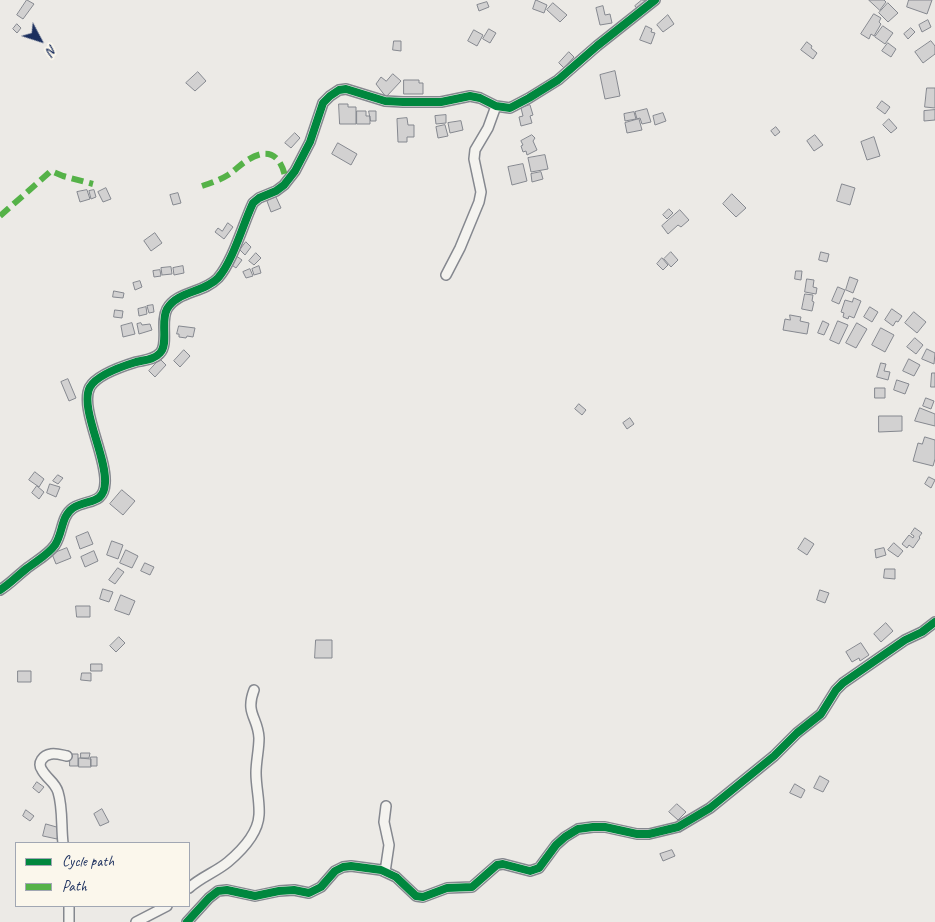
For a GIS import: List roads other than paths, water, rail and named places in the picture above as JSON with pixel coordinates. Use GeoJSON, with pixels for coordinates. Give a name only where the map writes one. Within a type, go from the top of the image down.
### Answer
{"type":"FeatureCollection","features":[{"type":"Feature","properties":{"kind":"street"},"geometry":{"type":"LineString","coordinates":[[0,590],[11,584],[25,570],[51,550],[61,533],[67,513],[74,508],[99,498],[104,492],[105,472],[88,409],[87,396],[90,387],[96,380],[114,369],[155,358],[161,353],[164,348],[163,330],[167,310],[172,303],[181,297],[205,288],[217,278],[225,267],[253,203],[284,185],[294,171],[310,142],[323,103],[330,96],[339,90],[346,89],[386,101],[441,102],[470,96],[480,98],[496,106],[510,108],[558,80],[651,1]]}},
{"type":"Feature","properties":{"kind":"street"},"geometry":{"type":"LineString","coordinates":[[446,275],[460,248],[479,202],[481,192],[474,160],[476,150],[488,128],[496,106]]}},
{"type":"Feature","properties":{"kind":"street"},"geometry":{"type":"LineString","coordinates":[[187,922],[218,891],[227,890],[255,896],[294,890],[309,893],[321,887],[335,871],[342,867],[361,866],[396,876],[416,896],[423,897],[447,888],[472,887],[496,865],[503,864],[530,871],[539,868],[556,845],[578,829],[593,826],[637,834],[649,834],[678,827],[710,808],[774,756],[797,733],[821,714],[836,690],[843,683],[905,640],[922,632],[935,622]]}},
{"type":"Feature","properties":{"kind":"street"},"geometry":{"type":"LineString","coordinates":[[190,887],[227,863],[250,838],[258,822],[260,813],[256,770],[259,740],[250,709],[250,700],[254,690]]}},
{"type":"Feature","properties":{"kind":"street"},"geometry":{"type":"LineString","coordinates":[[63,842],[57,787],[39,765],[46,755],[67,756]]}},
{"type":"Feature","properties":{"kind":"street"},"geometry":{"type":"LineString","coordinates":[[385,872],[389,845],[384,822],[386,806]]}},
{"type":"Feature","properties":{"kind":"street"},"geometry":{"type":"LineString","coordinates":[[69,907],[69,922]]}},
{"type":"Feature","properties":{"kind":"street"},"geometry":{"type":"LineString","coordinates":[[136,922],[165,907]]}}]}
